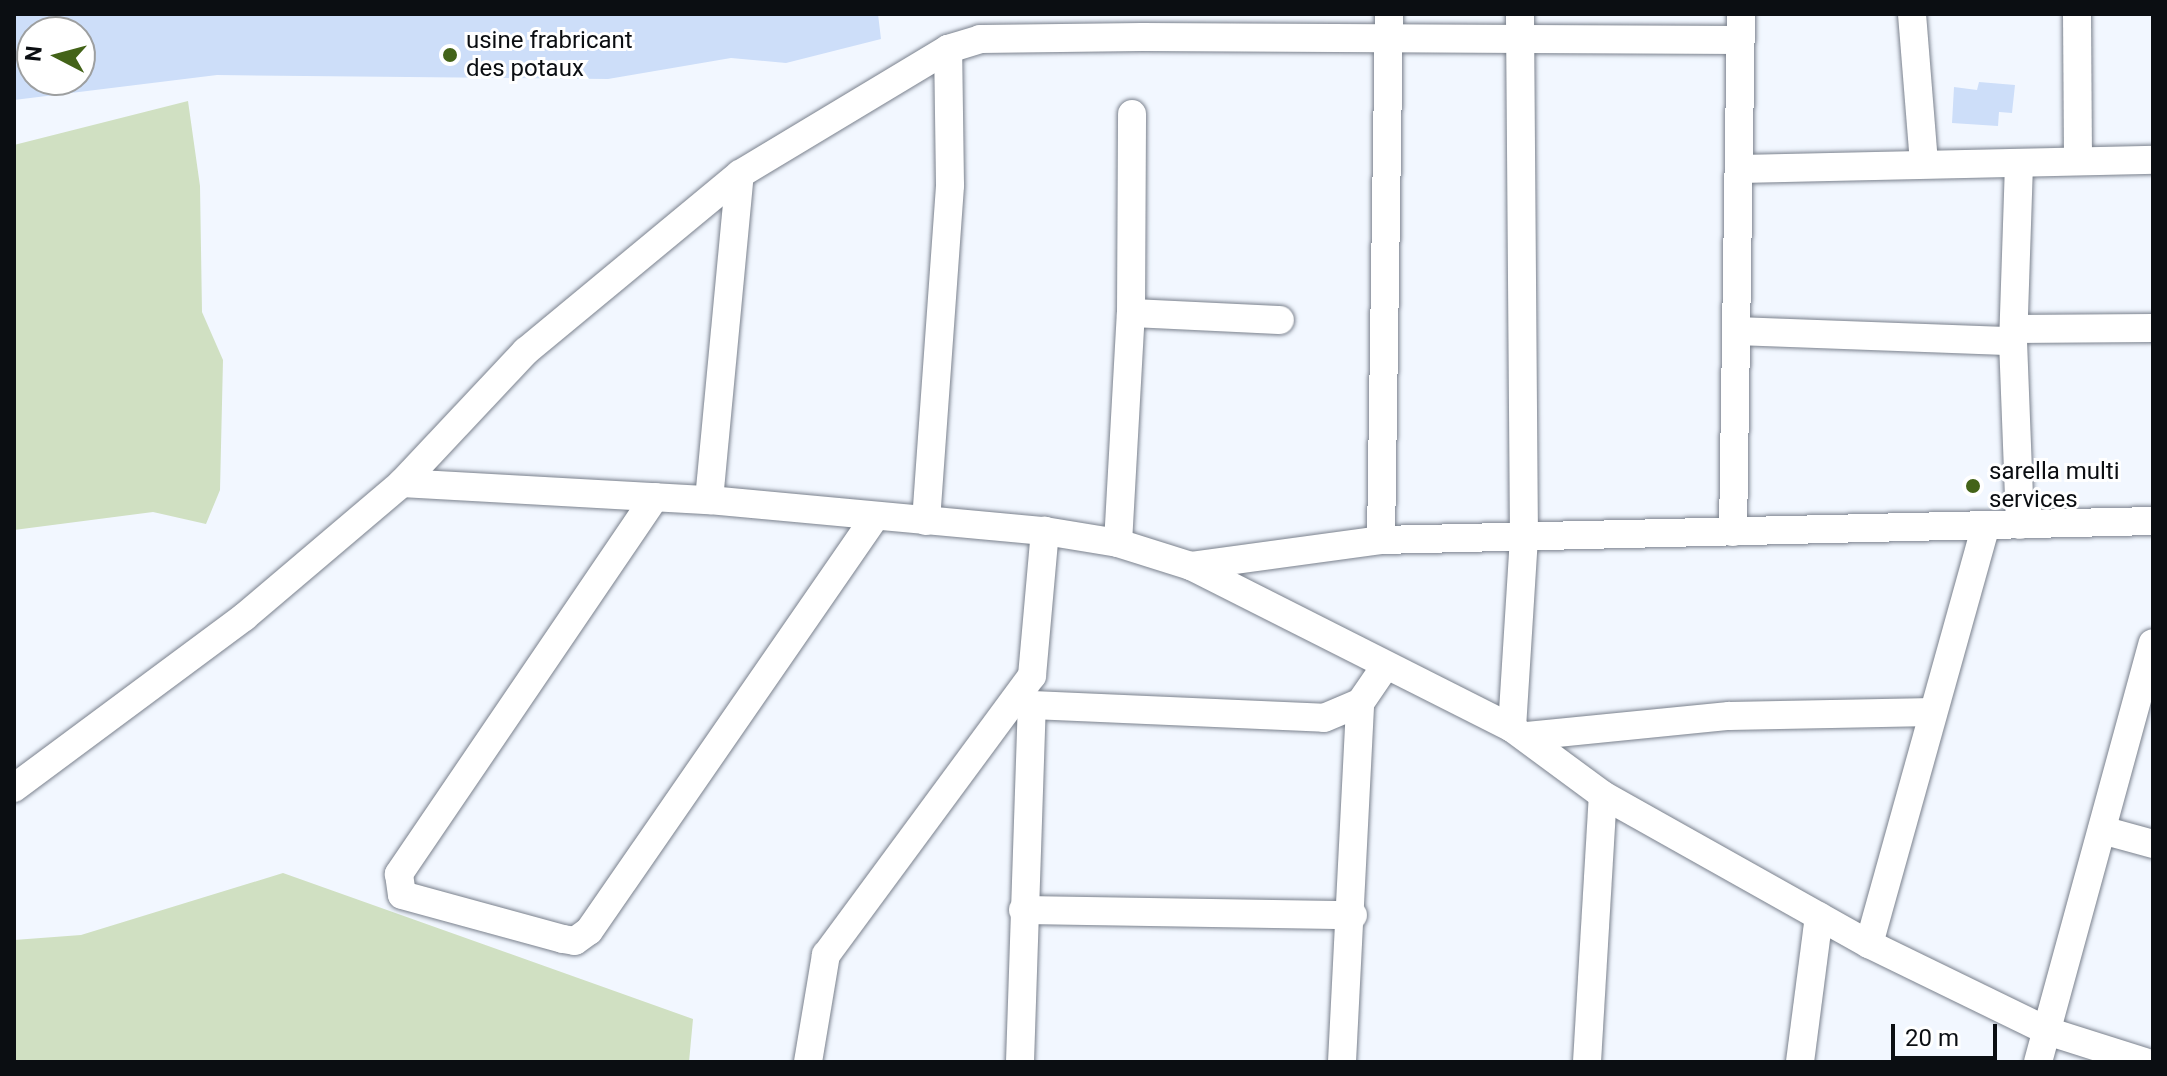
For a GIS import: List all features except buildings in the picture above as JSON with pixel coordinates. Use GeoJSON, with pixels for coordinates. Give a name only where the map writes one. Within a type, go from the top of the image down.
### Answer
{"type":"FeatureCollection","features":[{"type":"Feature","properties":{"kind":"street"},"geometry":{"type":"LineString","coordinates":[[1912,14],[1924,164]]}},
{"type":"Feature","properties":{"kind":"street"},"geometry":{"type":"LineString","coordinates":[[2077,14],[2078,160]]}},
{"type":"Feature","properties":{"kind":"street"},"geometry":{"type":"LineString","coordinates":[[14,788],[244,617],[402,483],[526,351],[740,174],[948,49],[979,26],[1741,27],[1743,169],[1736,331],[1733,532]]}},
{"type":"Feature","properties":{"kind":"street"},"geometry":{"type":"LineString","coordinates":[[1381,540],[1388,26]]}},
{"type":"Feature","properties":{"kind":"street"},"geometry":{"type":"LineString","coordinates":[[1520,26],[1524,539],[1520,732]]}},
{"type":"Feature","properties":{"kind":"street"},"geometry":{"type":"LineString","coordinates":[[926,521],[950,185],[948,49]]}},
{"type":"Feature","properties":{"kind":"street"},"geometry":{"type":"LineString","coordinates":[[1118,543],[1131,313],[1132,114]]}},
{"type":"Feature","properties":{"kind":"street"},"geometry":{"type":"LineString","coordinates":[[1743,169],[2153,160]]}},
{"type":"Feature","properties":{"kind":"street"},"geometry":{"type":"LineString","coordinates":[[2019,164],[2014,335],[2020,525]]}},
{"type":"Feature","properties":{"kind":"street"},"geometry":{"type":"LineString","coordinates":[[709,500],[740,174]]}},
{"type":"Feature","properties":{"kind":"street"},"geometry":{"type":"LineString","coordinates":[[1131,313],[1280,320]]}},
{"type":"Feature","properties":{"kind":"street"},"geometry":{"type":"LineString","coordinates":[[1736,331],[2014,335],[2153,328]]}},
{"type":"Feature","properties":{"kind":"street"},"geometry":{"type":"LineString","coordinates":[[402,483],[709,500],[1045,531],[1118,543],[1191,566],[1384,668],[1520,732],[1603,795],[1869,944],[2047,1031],[2145,1062]]}},
{"type":"Feature","properties":{"kind":"street"},"geometry":{"type":"LineString","coordinates":[[655,497],[399,874],[402,895],[563,939],[575,941],[589,931],[875,517]]}},
{"type":"Feature","properties":{"kind":"street"},"geometry":{"type":"LineString","coordinates":[[1191,566],[1381,540],[1524,539],[2153,521]]}},
{"type":"Feature","properties":{"kind":"street"},"geometry":{"type":"LineString","coordinates":[[1869,944],[1986,526]]}},
{"type":"Feature","properties":{"kind":"street"},"geometry":{"type":"LineString","coordinates":[[1020,1062],[1032,676],[1045,531]]}},
{"type":"Feature","properties":{"kind":"street"},"geometry":{"type":"LineString","coordinates":[[2038,1062],[2153,643]]}},
{"type":"Feature","properties":{"kind":"street"},"geometry":{"type":"LineString","coordinates":[[1342,1062],[1353,915],[1360,703],[1384,668]]}},
{"type":"Feature","properties":{"kind":"street"},"geometry":{"type":"LineString","coordinates":[[808,1062],[826,955],[1032,676]]}},
{"type":"Feature","properties":{"kind":"street"},"geometry":{"type":"LineString","coordinates":[[1032,705],[1324,718],[1360,703]]}},
{"type":"Feature","properties":{"kind":"street"},"geometry":{"type":"LineString","coordinates":[[1520,732],[1729,716],[1933,712]]}},
{"type":"Feature","properties":{"kind":"street"},"geometry":{"type":"LineString","coordinates":[[1587,1062],[1603,795]]}},
{"type":"Feature","properties":{"kind":"street"},"geometry":{"type":"LineString","coordinates":[[2102,830],[2153,844]]}},
{"type":"Feature","properties":{"kind":"street"},"geometry":{"type":"LineString","coordinates":[[1023,910],[1353,915]]}},
{"type":"Feature","properties":{"kind":"street"},"geometry":{"type":"LineString","coordinates":[[1800,1062],[1819,916]]}},
{"type":"Feature","properties":{"kind":"green space"},"geometry":{"type":"Polygon","coordinates":[[[188,101],[200,186],[202,312],[223,360],[220,490],[206,524],[153,512],[14,530],[14,145],[188,101]]]}},
{"type":"Feature","properties":{"kind":"green space"},"geometry":{"type":"Polygon","coordinates":[[[283,873],[693,1019],[689,1062],[14,1062],[14,940],[81,935],[283,873]]]}},
{"type":"Feature","properties":{"kind":"place","name":"usine frabricant des potaux"},"geometry":{"type":"Point","coordinates":[450,55]}},
{"type":"Feature","properties":{"kind":"place","name":"sarella multi services"},"geometry":{"type":"Point","coordinates":[1973,486]}}]}
